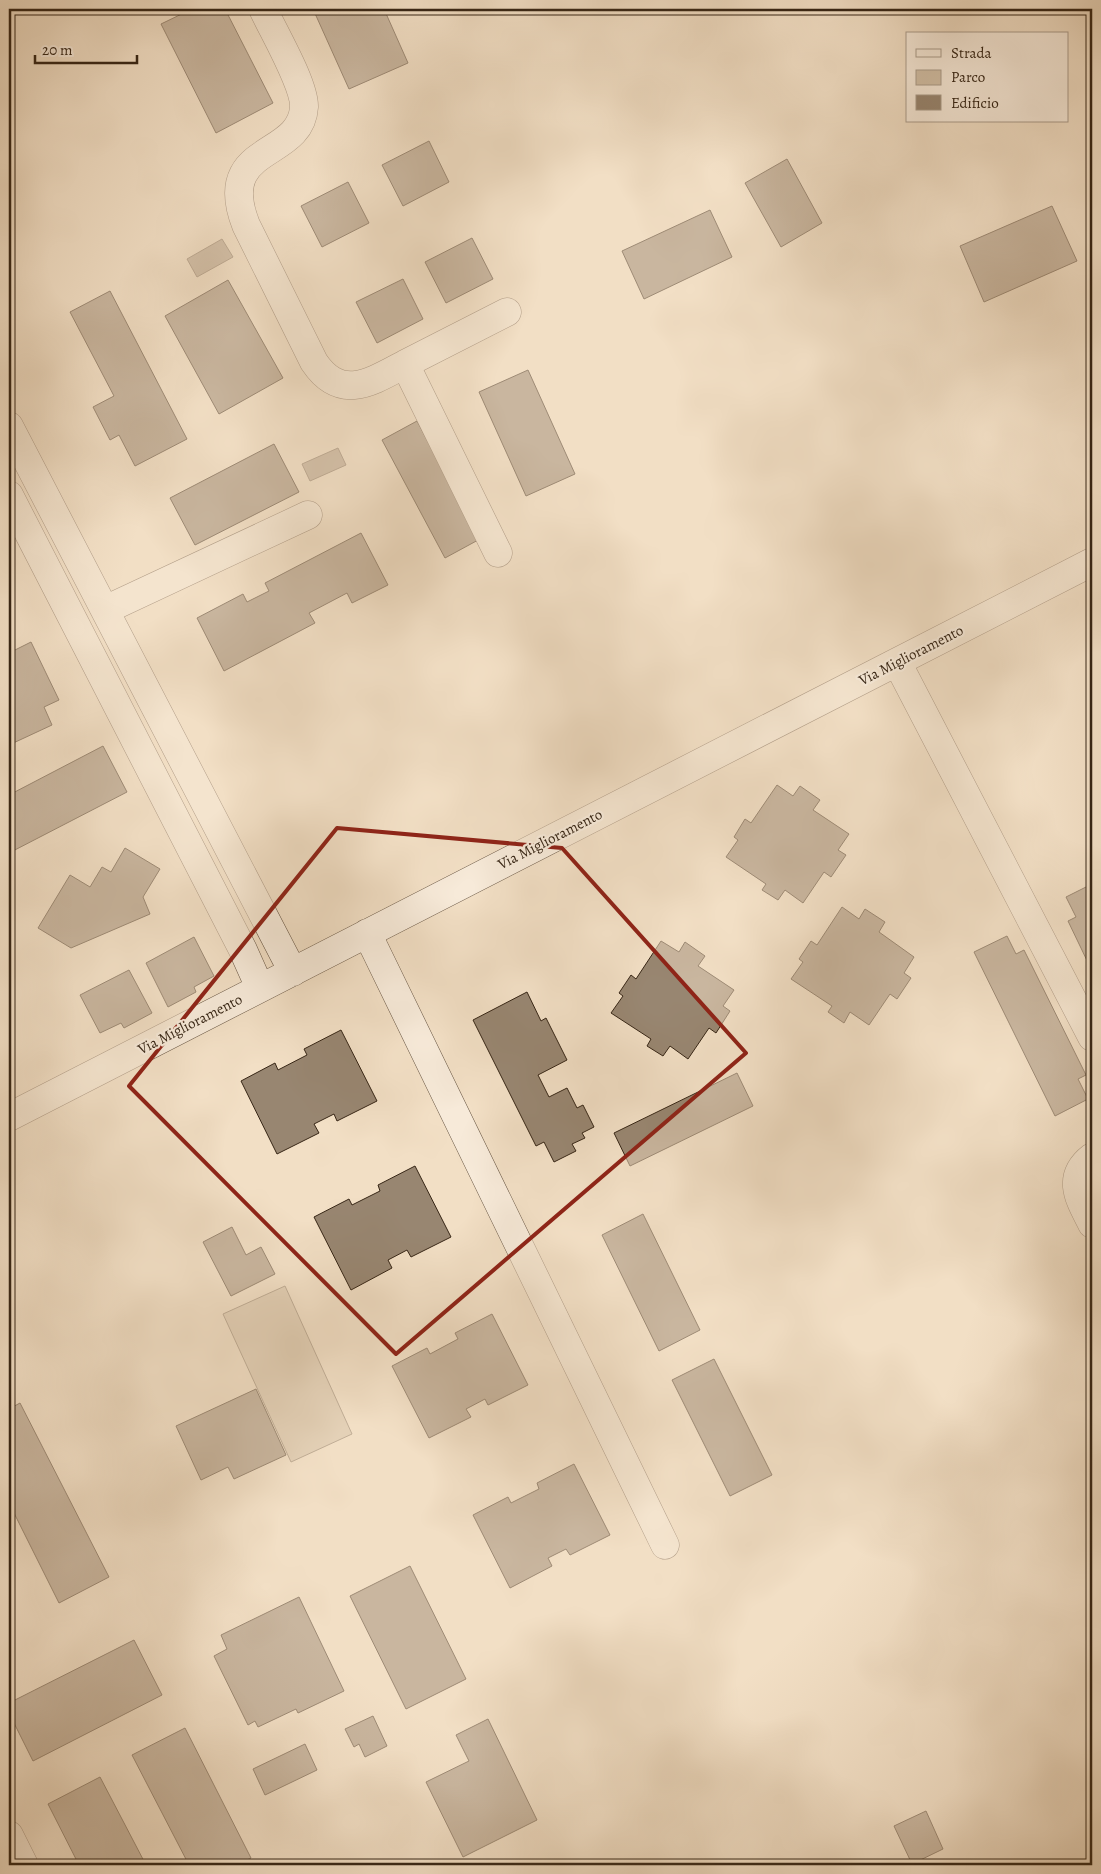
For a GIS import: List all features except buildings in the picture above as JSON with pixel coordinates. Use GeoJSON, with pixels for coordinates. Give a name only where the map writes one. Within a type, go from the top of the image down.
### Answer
{"type":"FeatureCollection","features":[{"type":"Feature","properties":{"kind":"street"},"geometry":{"type":"LineString","coordinates":[[262,9],[301,87],[304,107],[302,118],[290,137],[260,155],[246,171],[239,192],[242,212],[246,225],[320,371],[329,379],[344,385],[363,384],[508,312]]}},
{"type":"Feature","properties":{"kind":"street"},"geometry":{"type":"LineString","coordinates":[[405,364],[498,553]]}},
{"type":"Feature","properties":{"kind":"street"},"geometry":{"type":"LineString","coordinates":[[9,426],[293,972]]}},
{"type":"Feature","properties":{"kind":"street"},"geometry":{"type":"LineString","coordinates":[[9,495],[243,950],[260,988]]}},
{"type":"Feature","properties":{"kind":"street"},"geometry":{"type":"LineString","coordinates":[[105,610],[308,516]]}},
{"type":"Feature","properties":{"kind":"street","name":"Via Miglioramento"},"geometry":{"type":"LineString","coordinates":[[9,1117],[1092,562]]}},
{"type":"Feature","properties":{"kind":"street"},"geometry":{"type":"LineString","coordinates":[[897,662],[1092,1037]]}},
{"type":"Feature","properties":{"kind":"street"},"geometry":{"type":"LineString","coordinates":[[367,933],[666,1544]]}},
{"type":"Feature","properties":{"kind":"street"},"geometry":{"type":"LineString","coordinates":[[1092,1157],[1081,1169],[1076,1185],[1078,1195],[1092,1224]]}},
{"type":"Feature","properties":{"kind":"street"},"geometry":{"type":"LineString","coordinates":[[9,1835],[24,1865]]}},
{"type":"Feature","properties":{"kind":"highlighted area"},"geometry":{"type":"Polygon","coordinates":[[[337,828],[562,848],[746,1053],[396,1354],[129,1086],[337,828]]]}},
{"type":"Feature","properties":{"kind":"green space"},"geometry":{"type":"Polygon","coordinates":[[[285,1286],[352,1434],[291,1462],[223,1314],[285,1286]]]}},
{"type":"Feature","properties":{"kind":"shaded area"},"geometry":{"type":"Polygon","coordinates":[[[222,239],[233,257],[197,277],[187,259],[222,239]]]}},
{"type":"Feature","properties":{"kind":"shaded area"},"geometry":{"type":"Polygon","coordinates":[[[338,448],[346,465],[310,481],[302,464],[338,448]]]}}]}
